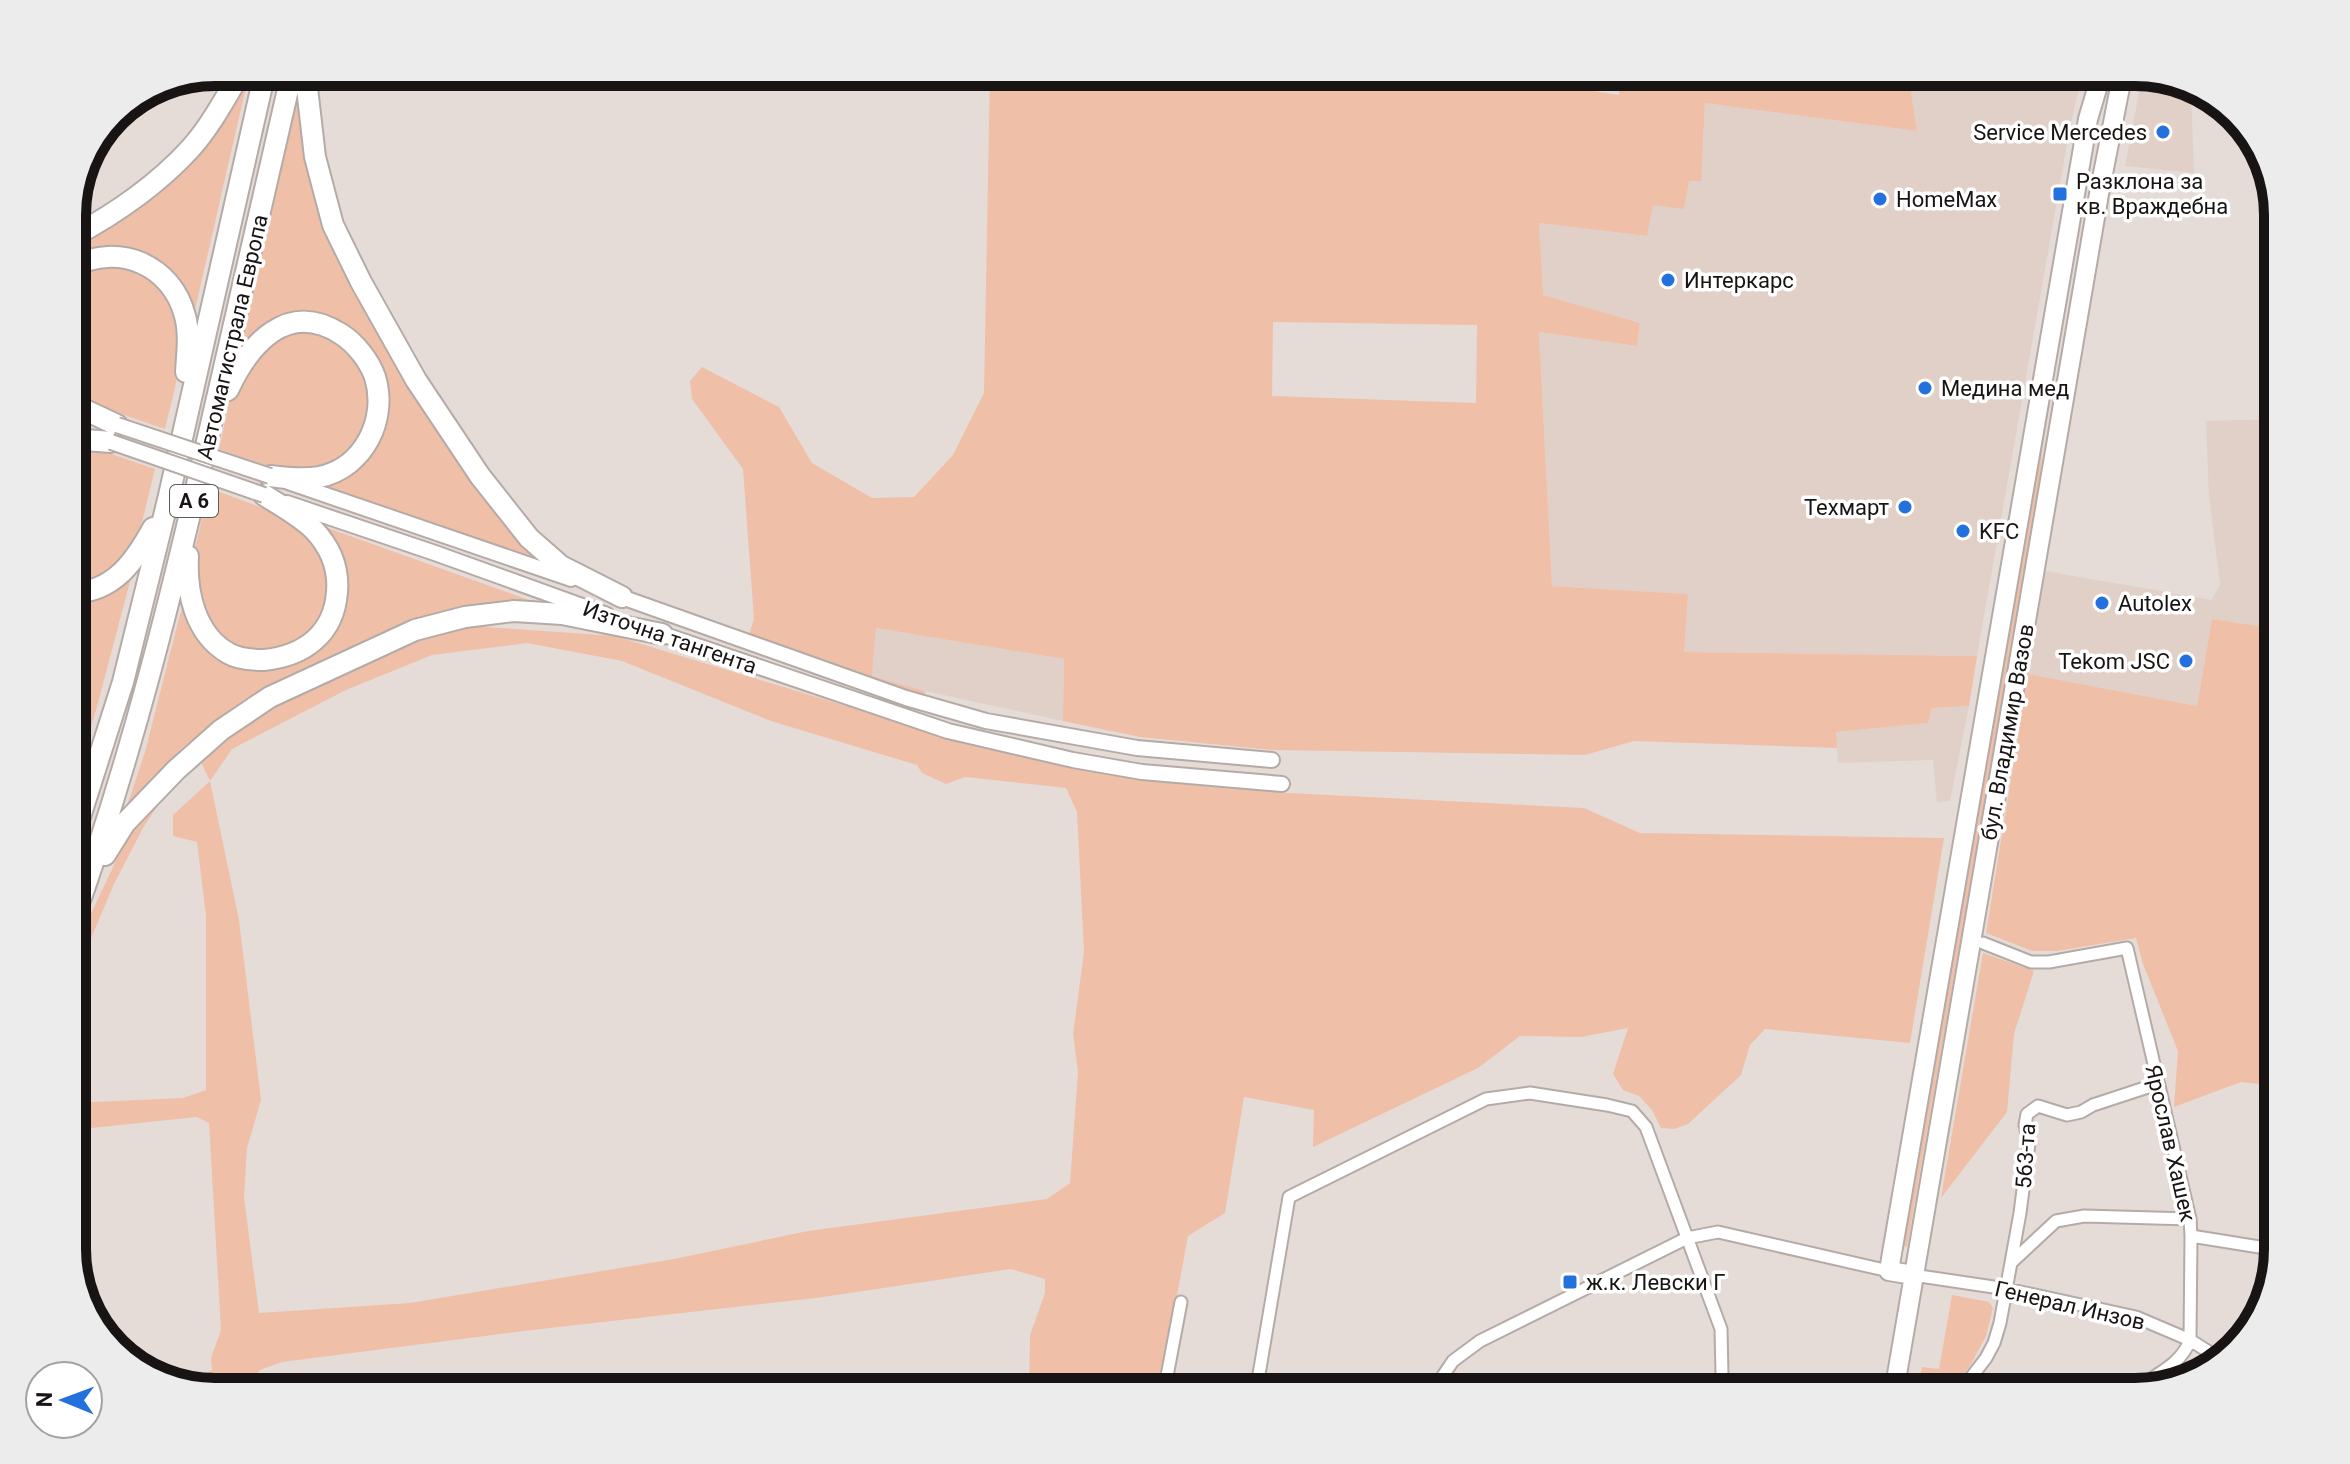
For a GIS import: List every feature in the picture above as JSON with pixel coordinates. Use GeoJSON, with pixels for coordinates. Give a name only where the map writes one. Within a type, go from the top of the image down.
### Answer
{"type":"FeatureCollection","features":[{"type":"Feature","properties":{"kind":"highway"},"geometry":{"type":"LineString","coordinates":[[86,230],[152,185],[191,148],[233,86]]}},
{"type":"Feature","properties":{"kind":"highway","name":"Автомагистрала Европа"},"geometry":{"type":"LineString","coordinates":[[86,798],[123,682],[168,500],[262,86]]}},
{"type":"Feature","properties":{"kind":"highway","name":"Автомагистрала Европа"},"geometry":{"type":"LineString","coordinates":[[86,885],[130,749],[189,523],[289,86]]}},
{"type":"Feature","properties":{"kind":"highway"},"geometry":{"type":"LineString","coordinates":[[307,86],[315,157],[333,225],[416,380],[480,476],[529,538],[561,566],[622,597]]}},
{"type":"Feature","properties":{"kind":"highway"},"geometry":{"type":"LineString","coordinates":[[86,262],[104,257],[126,258],[148,265],[166,278],[175,290],[186,320],[188,341],[185,421]]}},
{"type":"Feature","properties":{"kind":"highway"},"geometry":{"type":"LineString","coordinates":[[189,523],[189,594],[197,619],[211,640],[230,655],[254,660],[280,658],[302,651],[330,620],[336,602],[336,567],[329,550],[315,531],[267,486],[290,478],[319,477],[349,464],[365,446],[375,428],[378,396],[374,375],[352,341],[332,329],[313,323],[289,323],[270,333],[250,351],[233,379],[210,430]]}},
{"type":"Feature","properties":{"kind":"highway"},"geometry":{"type":"LineString","coordinates":[[86,411],[114,434]]}},
{"type":"Feature","properties":{"kind":"highway"},"geometry":{"type":"LineString","coordinates":[[86,437],[114,434]]}},
{"type":"Feature","properties":{"kind":"highway"},"geometry":{"type":"LineString","coordinates":[[86,592],[103,587],[125,571],[139,555],[168,500]]}},
{"type":"Feature","properties":{"kind":"highway"},"geometry":{"type":"LineString","coordinates":[[86,893],[125,823],[176,770],[221,730],[270,697],[415,630],[465,617],[514,611],[562,614],[662,634]]}},
{"type":"Feature","properties":{"kind":"main road","name":"бул. Владимир Вазов"},"geometry":{"type":"LineString","coordinates":[[1889,1271],[2088,119],[2098,86]]}},
{"type":"Feature","properties":{"kind":"main road","name":"бул. Владимир Вазов"},"geometry":{"type":"LineString","coordinates":[[1896,1378],[2099,194],[2120,86]]}},
{"type":"Feature","properties":{"kind":"main road"},"geometry":{"type":"LineString","coordinates":[[1889,1271],[1913,1275]]}},
{"type":"Feature","properties":{"kind":"street","name":"Източна тангента"},"geometry":{"type":"LineString","coordinates":[[86,418],[114,434],[267,486],[534,565],[864,684],[986,721],[1137,748],[1272,760]]}},
{"type":"Feature","properties":{"kind":"street","name":"Източна тангента"},"geometry":{"type":"LineString","coordinates":[[86,431],[114,434]]}},
{"type":"Feature","properties":{"kind":"street","name":"Източна тангента"},"geometry":{"type":"LineString","coordinates":[[267,486],[435,553],[948,731],[1073,760],[1142,772],[1282,784]]}},
{"type":"Feature","properties":{"kind":"street","name":"Ярослав Хашек"},"geometry":{"type":"LineString","coordinates":[[1983,943],[2031,962],[2049,962],[2127,948],[2190,1219],[2190,1340]]}},
{"type":"Feature","properties":{"kind":"street","name":"563-та"},"geometry":{"type":"LineString","coordinates":[[1971,1378],[1994,1343],[2007,1289],[2029,1143],[2025,1125],[2027,1114],[2038,1106],[2067,1115],[2081,1112],[2093,1105],[2157,1084]]}},
{"type":"Feature","properties":{"kind":"street"},"geometry":{"type":"LineString","coordinates":[[1258,1378],[1289,1197],[1486,1099],[1530,1093],[1632,1111],[1646,1127],[1721,1329],[1721,1378]]}},
{"type":"Feature","properties":{"kind":"street"},"geometry":{"type":"LineString","coordinates":[[2012,1261],[2056,1221],[2084,1216],[2190,1219]]}},
{"type":"Feature","properties":{"kind":"street"},"geometry":{"type":"LineString","coordinates":[[1441,1378],[1453,1361],[1480,1341],[1687,1238],[1718,1232],[1889,1271]]}},
{"type":"Feature","properties":{"kind":"street"},"geometry":{"type":"LineString","coordinates":[[2191,1236],[2264,1248]]}},
{"type":"Feature","properties":{"kind":"street","name":"Генерал Инзов"},"geometry":{"type":"LineString","coordinates":[[1913,1275],[2007,1289],[2136,1317],[2190,1340],[2210,1353]]}},
{"type":"Feature","properties":{"kind":"street"},"geometry":{"type":"LineString","coordinates":[[1167,1378],[1181,1302]]}},
{"type":"Feature","properties":{"kind":"street"},"geometry":{"type":"LineString","coordinates":[[2157,1376],[2185,1353],[2190,1340]]}},
{"type":"Feature","properties":{"kind":"shaded area"},"geometry":{"type":"Polygon","coordinates":[[[238,86],[246,86],[194,314],[152,264],[86,262],[86,232],[127,207],[238,86]]]}},
{"type":"Feature","properties":{"kind":"shaded area"},"geometry":{"type":"Polygon","coordinates":[[[294,86],[301,86],[352,277],[558,570],[299,482],[381,433],[357,337],[295,317],[224,391],[294,86]]]}},
{"type":"Feature","properties":{"kind":"shaded area"},"geometry":{"type":"Polygon","coordinates":[[[990,86],[1561,86],[1619,95],[1620,86],[1910,86],[1917,131],[1705,103],[1701,181],[1689,181],[1684,209],[1653,205],[1647,236],[1539,223],[1543,295],[1640,323],[1637,346],[1539,332],[1552,586],[1688,594],[1684,652],[1977,656],[1969,706],[1932,708],[1928,723],[1836,732],[1837,748],[1634,741],[1585,755],[1273,750],[1140,737],[1063,721],[1064,659],[876,628],[872,676],[925,691],[924,698],[749,635],[754,619],[743,469],[692,399],[690,381],[702,367],[779,407],[812,463],[872,498],[914,497],[953,455],[984,393],[990,86]],[[1273,322],[1272,396],[1476,403],[1477,325],[1273,322]]]}},
{"type":"Feature","properties":{"kind":"shaded area"},"geometry":{"type":"Polygon","coordinates":[[[1910,86],[2080,86],[1977,656],[1683,652],[1688,594],[1552,586],[1539,332],[1637,346],[1640,323],[1542,295],[1539,223],[1646,236],[1653,205],[1689,181],[1703,145],[1705,103],[1917,131],[1910,86]]]}},
{"type":"Feature","properties":{"kind":"shaded area"},"geometry":{"type":"Polygon","coordinates":[[[2140,88],[2168,90],[2191,99],[2194,173],[2125,166],[2140,88]]]}},
{"type":"Feature","properties":{"kind":"shaded area"},"geometry":{"type":"Polygon","coordinates":[[[111,264],[138,272],[162,286],[173,302],[179,319],[180,356],[165,429],[86,399],[86,270],[111,264]]]}},
{"type":"Feature","properties":{"kind":"shaded area"},"geometry":{"type":"Polygon","coordinates":[[[298,326],[328,331],[351,348],[372,395],[362,442],[317,473],[273,468],[219,449],[232,390],[248,359],[298,326]]]}},
{"type":"Feature","properties":{"kind":"shaded area"},"geometry":{"type":"Polygon","coordinates":[[[2046,401],[2050,403],[2040,482],[1907,1247],[1904,1246],[1916,1151],[2046,401]]]}},
{"type":"Feature","properties":{"kind":"shaded area"},"geometry":{"type":"Polygon","coordinates":[[[2264,419],[2264,627],[2212,619],[2197,706],[2028,674],[2045,571],[2212,600],[2220,584],[2209,496],[2206,421],[2264,419]]]}},
{"type":"Feature","properties":{"kind":"shaded area"},"geometry":{"type":"Polygon","coordinates":[[[86,447],[155,469],[135,551],[112,576],[86,585],[86,447]]]}},
{"type":"Feature","properties":{"kind":"shaded area"},"geometry":{"type":"Polygon","coordinates":[[[209,488],[292,519],[322,544],[332,602],[299,648],[250,657],[213,640],[192,571],[209,488]]]}},
{"type":"Feature","properties":{"kind":"shaded area"},"geometry":{"type":"Polygon","coordinates":[[[325,527],[551,608],[501,606],[258,695],[211,724],[182,748],[125,812],[145,752],[183,608],[200,641],[241,668],[263,671],[284,668],[303,660],[320,648],[334,632],[344,613],[348,593],[345,565],[325,527]]]}},
{"type":"Feature","properties":{"kind":"shaded area"},"geometry":{"type":"Polygon","coordinates":[[[131,578],[86,741],[86,596],[131,578]]]}},
{"type":"Feature","properties":{"kind":"shaded area"},"geometry":{"type":"Polygon","coordinates":[[[2212,619],[2264,627],[2264,1084],[2241,1082],[2174,1107],[2178,1051],[2143,964],[2136,938],[2057,951],[2032,951],[1986,933],[2028,674],[2197,706],[2212,619]]]}},
{"type":"Feature","properties":{"kind":"shaded area"},"geometry":{"type":"Polygon","coordinates":[[[458,625],[615,636],[978,746],[1114,773],[1201,786],[1289,793],[1584,808],[1640,833],[1944,838],[1910,1043],[1765,1029],[1750,1045],[1741,1075],[1688,1124],[1674,1129],[1661,1128],[1652,1110],[1639,1096],[1623,1090],[1613,1074],[1628,1028],[1581,1037],[1520,1036],[1478,1068],[1313,1147],[1314,1110],[1244,1097],[1225,1213],[1188,1236],[1162,1378],[1029,1378],[1030,1335],[1045,1293],[1045,1279],[1011,1269],[816,1298],[282,1362],[260,1370],[255,1378],[201,1377],[212,1370],[211,1358],[221,1330],[209,1123],[197,1117],[86,1129],[86,1102],[183,1098],[206,1090],[206,916],[197,842],[173,836],[173,815],[210,781],[198,756],[273,701],[391,646],[458,625]],[[527,643],[432,655],[346,690],[232,749],[210,781],[239,920],[261,1100],[247,1148],[244,1197],[259,1313],[410,1303],[674,1259],[808,1231],[1047,1199],[1070,1183],[1078,1072],[1073,1034],[1084,952],[1077,812],[1066,788],[965,777],[946,784],[922,773],[917,765],[771,721],[622,661],[527,643]]]}},
{"type":"Feature","properties":{"kind":"shaded area"},"geometry":{"type":"Polygon","coordinates":[[[876,628],[1064,659],[1063,721],[925,691],[872,676],[876,628]]]}},
{"type":"Feature","properties":{"kind":"shaded area"},"geometry":{"type":"Polygon","coordinates":[[[1969,706],[1950,801],[1937,802],[1933,760],[1838,763],[1836,732],[1927,723],[1932,708],[1969,706]]]}},
{"type":"Feature","properties":{"kind":"shaded area"},"geometry":{"type":"Polygon","coordinates":[[[181,770],[143,828],[114,884],[86,950],[86,924],[121,850],[148,806],[181,770]]]}},
{"type":"Feature","properties":{"kind":"shaded area"},"geometry":{"type":"Polygon","coordinates":[[[1983,953],[2034,971],[2014,1034],[2007,1112],[1941,1198],[1983,953]]]}},
{"type":"Feature","properties":{"kind":"shaded area"},"geometry":{"type":"Polygon","coordinates":[[[1952,1295],[1989,1302],[1993,1308],[1986,1336],[1961,1378],[1920,1378],[1922,1367],[1939,1369],[1952,1295]]]}},
{"type":"Feature","properties":{"kind":"place","name":"Service Mercedes"},"geometry":{"type":"Point","coordinates":[2163,132]}},
{"type":"Feature","properties":{"kind":"place","name":"Разклона за кв. Враждебна"},"geometry":{"type":"Point","coordinates":[2060,194]}},
{"type":"Feature","properties":{"kind":"place","name":"HomeMax"},"geometry":{"type":"Point","coordinates":[1880,199]}},
{"type":"Feature","properties":{"kind":"place","name":"Интеркарс"},"geometry":{"type":"Point","coordinates":[1668,280]}},
{"type":"Feature","properties":{"kind":"place","name":"Медина мед"},"geometry":{"type":"Point","coordinates":[1925,388]}},
{"type":"Feature","properties":{"kind":"place","name":"Техмарт"},"geometry":{"type":"Point","coordinates":[1905,507]}},
{"type":"Feature","properties":{"kind":"place","name":"KFC"},"geometry":{"type":"Point","coordinates":[1963,531]}},
{"type":"Feature","properties":{"kind":"place","name":"Autolex"},"geometry":{"type":"Point","coordinates":[2102,603]}},
{"type":"Feature","properties":{"kind":"place","name":"Tekom JSC"},"geometry":{"type":"Point","coordinates":[2186,661]}},
{"type":"Feature","properties":{"kind":"place","name":"ж.к. Левски Г"},"geometry":{"type":"Point","coordinates":[1570,1282]}}]}
